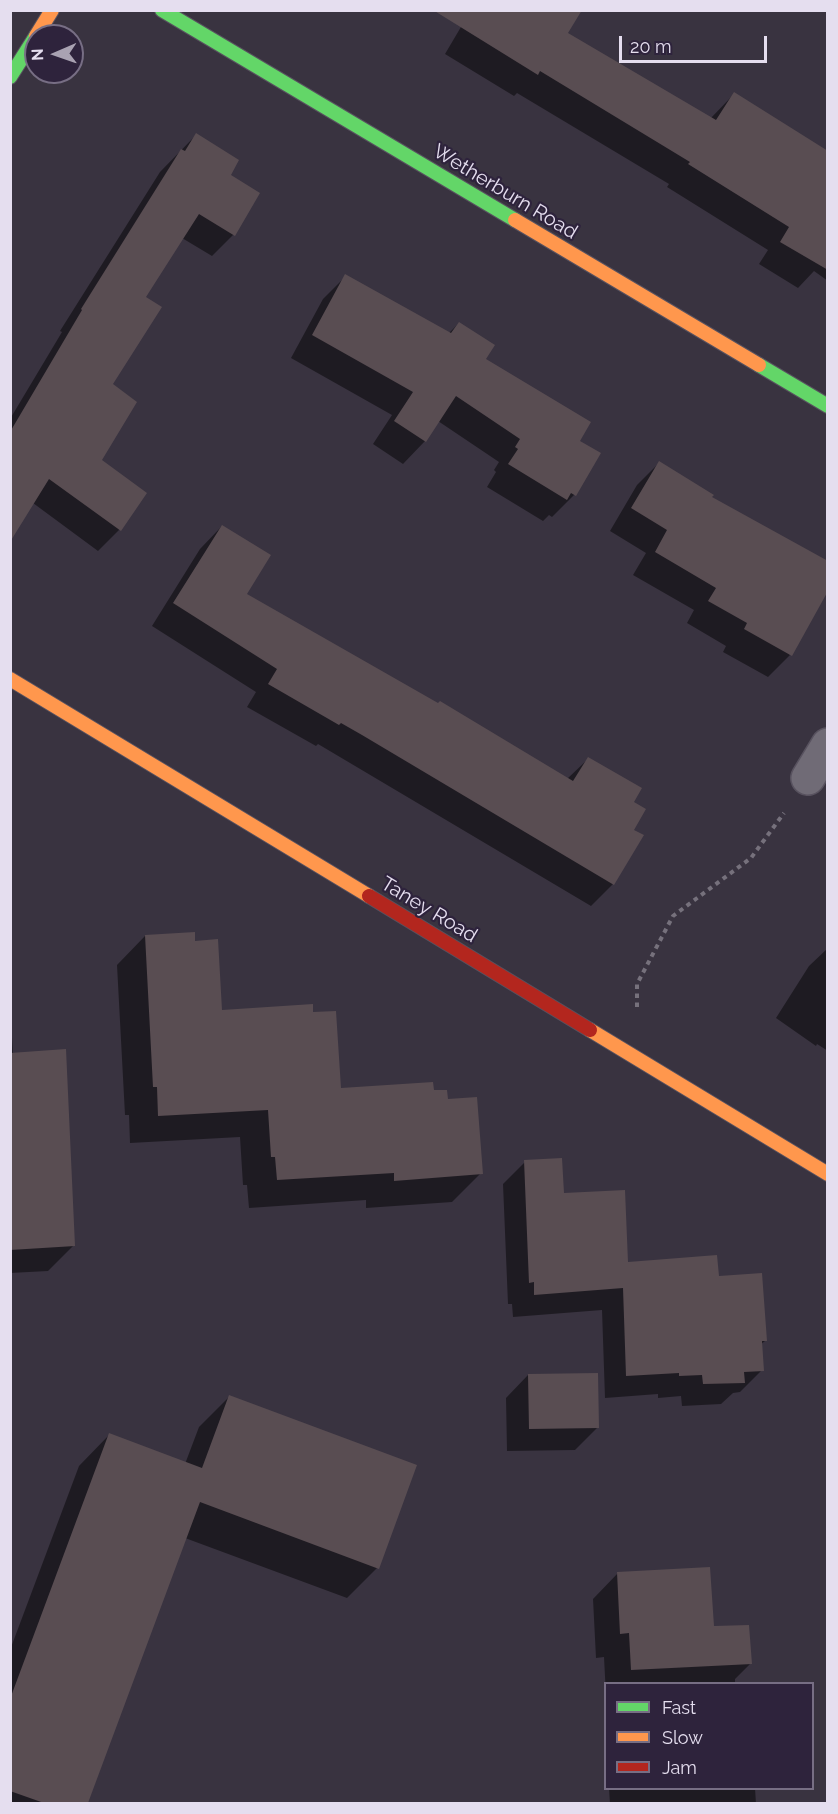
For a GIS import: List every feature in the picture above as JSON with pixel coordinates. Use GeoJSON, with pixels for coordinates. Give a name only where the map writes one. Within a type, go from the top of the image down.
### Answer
{"type":"FeatureCollection","features":[{"type":"Feature","properties":{"kind":"street"},"geometry":{"type":"LineString","coordinates":[[43,24],[52,10]]}},
{"type":"Feature","properties":{"kind":"street","name":"Wetherburn Road"},"geometry":{"type":"LineString","coordinates":[[162,10],[828,406]]}},
{"type":"Feature","properties":{"kind":"street"},"geometry":{"type":"LineString","coordinates":[[10,77],[24,55]]}},
{"type":"Feature","properties":{"kind":"street","name":"Taney Road"},"geometry":{"type":"LineString","coordinates":[[10,679],[828,1174]]}},
{"type":"Feature","properties":{"kind":"street"},"geometry":{"type":"LineString","coordinates":[[808,778],[828,746]]}},
{"type":"Feature","properties":{"kind":"path"},"geometry":{"type":"LineString","coordinates":[[638,1059],[637,984],[673,916],[751,858],[808,778]]}},
{"type":"Feature","properties":{"kind":"building"},"geometry":{"type":"Polygon","coordinates":[[[433,10],[582,10],[568,33],[716,120],[734,92],[828,151],[828,270],[780,242],[789,227],[688,164],[690,162],[540,71],[538,75],[433,10]]]}},
{"type":"Feature","properties":{"kind":"building"},"geometry":{"type":"Polygon","coordinates":[[[196,133],[239,160],[231,175],[260,193],[235,236],[199,214],[146,297],[162,307],[113,384],[137,402],[102,460],[147,493],[121,531],[49,479],[10,542],[10,432],[81,309],[181,149],[185,151],[196,133]]]}},
{"type":"Feature","properties":{"kind":"building"},"geometry":{"type":"Polygon","coordinates":[[[345,274],[451,333],[459,322],[495,345],[486,359],[591,422],[580,441],[601,453],[576,496],[571,493],[567,500],[508,464],[518,449],[515,447],[520,439],[456,396],[426,442],[394,421],[413,392],[312,335],[345,274]]]}},
{"type":"Feature","properties":{"kind":"building"},"geometry":{"type":"Polygon","coordinates":[[[659,461],[714,495],[712,497],[828,561],[828,591],[792,656],[744,629],[747,623],[708,601],[716,588],[655,552],[667,530],[631,508],[659,461]]]}},
{"type":"Feature","properties":{"kind":"building"},"geometry":{"type":"Polygon","coordinates":[[[222,525],[271,555],[247,594],[438,703],[440,701],[573,781],[588,757],[642,788],[634,802],[646,809],[634,830],[644,835],[614,885],[362,735],[341,723],[339,725],[268,684],[277,669],[173,603],[222,525]]]}},
{"type":"Feature","properties":{"kind":"building"},"geometry":{"type":"Polygon","coordinates":[[[195,932],[195,941],[218,939],[222,1010],[313,1004],[313,1012],[336,1011],[341,1088],[433,1082],[434,1090],[447,1090],[448,1099],[477,1097],[483,1174],[394,1181],[394,1173],[277,1180],[275,1157],[271,1157],[268,1110],[158,1116],[157,1087],[153,1087],[145,935],[195,932]]]}},
{"type":"Feature","properties":{"kind":"building"},"geometry":{"type":"Polygon","coordinates":[[[66,1049],[75,1246],[10,1250],[10,1053],[66,1049]]]}},
{"type":"Feature","properties":{"kind":"building"},"geometry":{"type":"Polygon","coordinates":[[[562,1158],[564,1193],[625,1190],[628,1262],[717,1255],[719,1276],[762,1273],[767,1341],[762,1341],[764,1371],[744,1372],[745,1383],[703,1384],[702,1375],[679,1376],[679,1373],[626,1376],[623,1288],[534,1295],[534,1282],[529,1283],[524,1160],[562,1158]]]}},
{"type":"Feature","properties":{"kind":"building"},"geometry":{"type":"Polygon","coordinates":[[[598,1373],[599,1428],[529,1429],[528,1374],[598,1373]]]}},
{"type":"Feature","properties":{"kind":"building"},"geometry":{"type":"Polygon","coordinates":[[[229,1395],[417,1465],[379,1569],[200,1502],[88,1803],[44,1803],[10,1791],[10,1699],[109,1433],[202,1468],[229,1395]]]}},
{"type":"Feature","properties":{"kind":"building"},"geometry":{"type":"Polygon","coordinates":[[[710,1567],[714,1626],[749,1625],[752,1664],[631,1670],[629,1633],[620,1634],[617,1572],[710,1567]]]}},
{"type":"Feature","properties":{"kind":"traffic: fast"},"geometry":{"type":"LineString","coordinates":[[162,10],[515,220]]}},
{"type":"Feature","properties":{"kind":"traffic: fast"},"geometry":{"type":"LineString","coordinates":[[10,77],[24,55]]}},
{"type":"Feature","properties":{"kind":"traffic: fast"},"geometry":{"type":"LineString","coordinates":[[759,365],[828,406]]}},
{"type":"Feature","properties":{"kind":"traffic: slow"},"geometry":{"type":"LineString","coordinates":[[43,24],[52,10]]}},
{"type":"Feature","properties":{"kind":"traffic: slow"},"geometry":{"type":"LineString","coordinates":[[515,220],[759,365]]}},
{"type":"Feature","properties":{"kind":"traffic: slow"},"geometry":{"type":"LineString","coordinates":[[10,679],[369,896]]}},
{"type":"Feature","properties":{"kind":"traffic: slow"},"geometry":{"type":"LineString","coordinates":[[590,1030],[828,1174]]}},
{"type":"Feature","properties":{"kind":"traffic: jam"},"geometry":{"type":"LineString","coordinates":[[369,896],[590,1030]]}}]}
